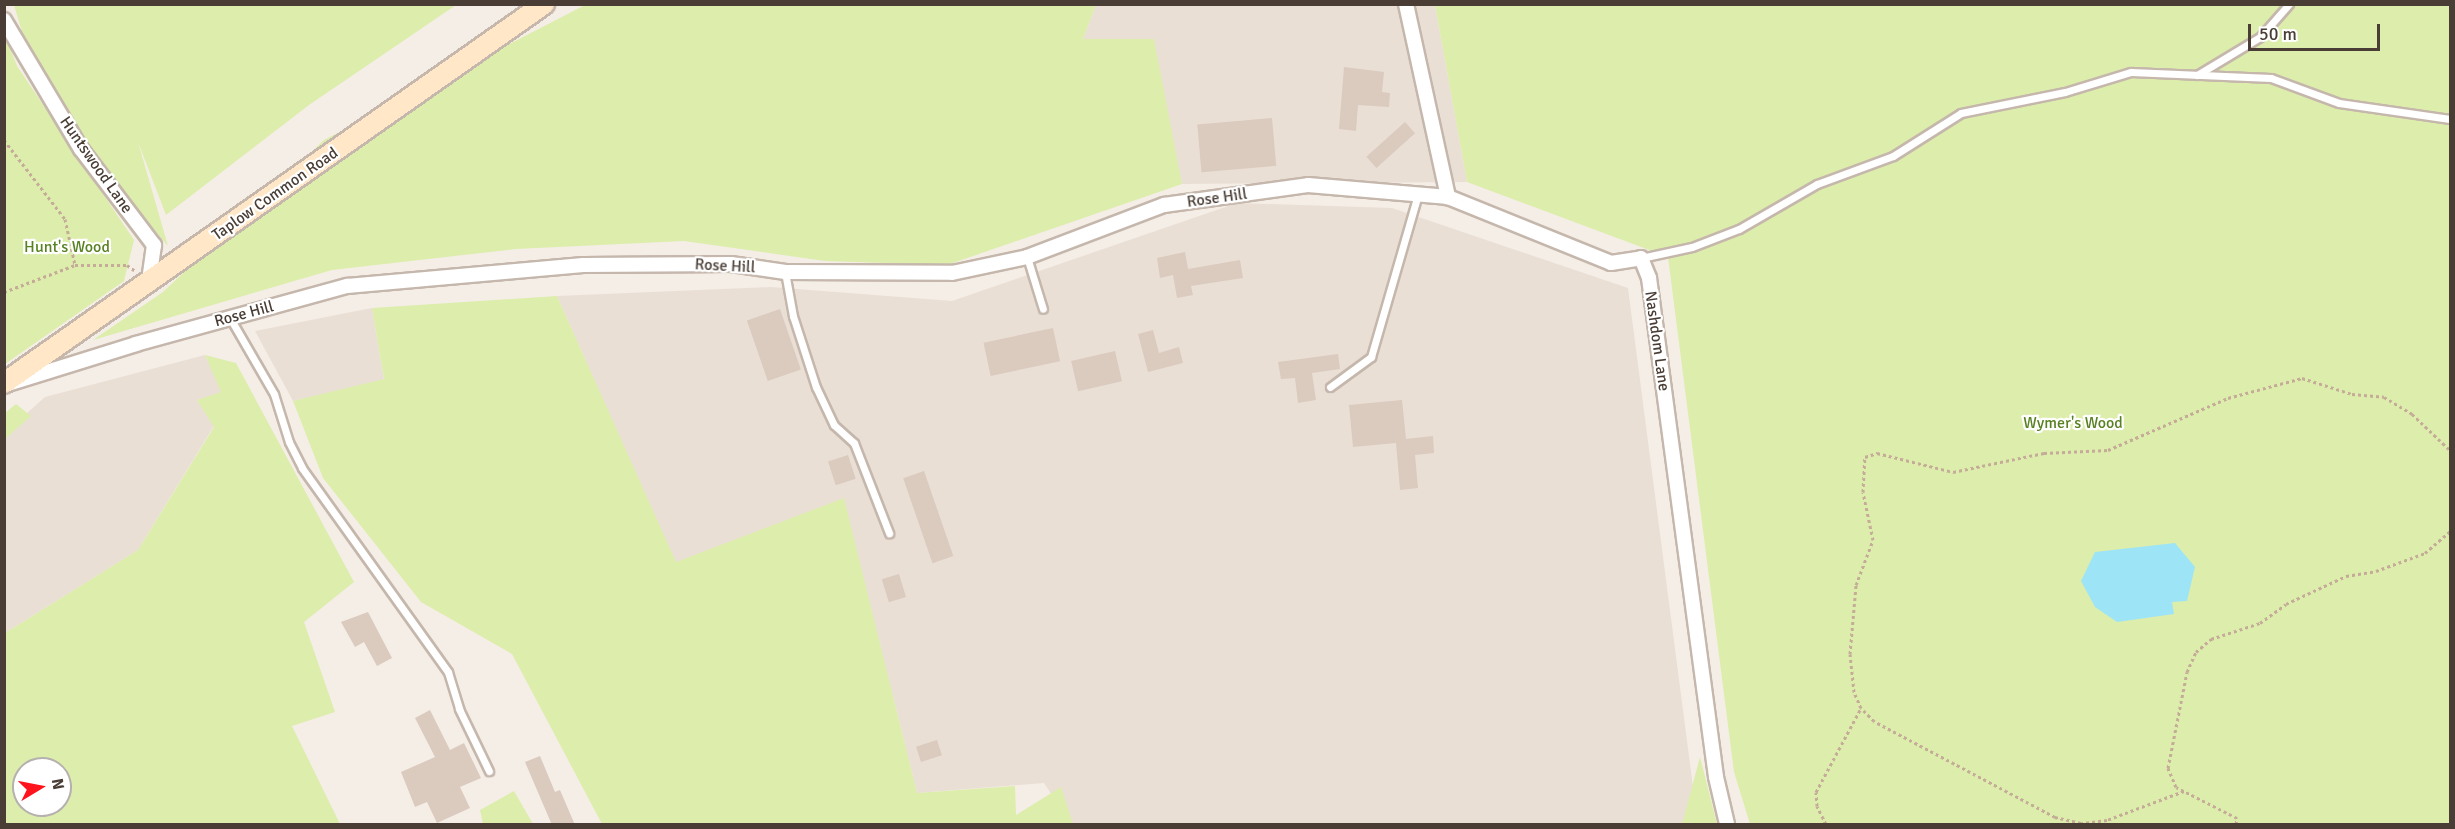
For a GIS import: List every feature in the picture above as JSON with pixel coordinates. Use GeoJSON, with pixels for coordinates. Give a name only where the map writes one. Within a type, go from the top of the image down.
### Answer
{"type":"FeatureCollection","features":[{"type":"Feature","properties":{"kind":"street","name":"Taplow Common Road"},"geometry":{"type":"LineString","coordinates":[[4,384],[544,4]]}},
{"type":"Feature","properties":{"kind":"street"},"geometry":{"type":"LineString","coordinates":[[1406,4],[1448,197],[1611,263],[1641,258]]}},
{"type":"Feature","properties":{"kind":"street","name":"Huntswood Lane"},"geometry":{"type":"LineString","coordinates":[[4,20],[81,149],[154,245],[149,281]]}},
{"type":"Feature","properties":{"kind":"street","name":"Rose Hill"},"geometry":{"type":"LineString","coordinates":[[4,384],[347,286],[583,265],[731,264],[784,272],[952,273],[1027,257],[1164,205],[1308,185],[1448,197]]}},
{"type":"Feature","properties":{"kind":"street","name":"Nashdom Lane"},"geometry":{"type":"LineString","coordinates":[[1641,258],[1648,278],[1716,777],[1727,825]]}},
{"type":"Feature","properties":{"kind":"lane"},"geometry":{"type":"LineString","coordinates":[[2197,75],[2260,37],[2289,4]]}},
{"type":"Feature","properties":{"kind":"lane"},"geometry":{"type":"LineString","coordinates":[[1641,258],[1692,247],[1740,230],[1808,189],[1893,156],[1961,113],[1977,107],[2065,92],[2132,72],[2271,78],[2339,103],[2451,119]]}},
{"type":"Feature","properties":{"kind":"lane"},"geometry":{"type":"LineString","coordinates":[[1330,387],[1371,357],[1418,194]]}},
{"type":"Feature","properties":{"kind":"lane"},"geometry":{"type":"LineString","coordinates":[[1027,257],[1043,309]]}},
{"type":"Feature","properties":{"kind":"lane"},"geometry":{"type":"LineString","coordinates":[[784,272],[793,316],[821,397],[834,425],[854,443],[889,533]]}},
{"type":"Feature","properties":{"kind":"lane"},"geometry":{"type":"LineString","coordinates":[[230,318],[274,394],[289,442],[302,468],[448,672],[459,709],[489,771]]}},
{"type":"Feature","properties":{"kind":"path"},"geometry":{"type":"LineString","coordinates":[[4,140],[65,219],[75,266]]}},
{"type":"Feature","properties":{"kind":"path"},"geometry":{"type":"LineString","coordinates":[[4,292],[75,266],[127,265]]}},
{"type":"Feature","properties":{"kind":"path"},"geometry":{"type":"LineString","coordinates":[[2184,791],[2107,820],[2081,823],[2064,819],[1991,785],[1874,721],[1861,708],[1854,692],[1850,654],[1856,585],[1873,540],[1863,492],[1863,465],[1869,453],[1953,472],[2044,453],[2108,450],[2228,398],[2302,378],[2352,394],[2384,397],[2412,414],[2451,450]]}},
{"type":"Feature","properties":{"kind":"path"},"geometry":{"type":"LineString","coordinates":[[2236,825],[2237,819],[2176,787],[2168,768],[2187,672],[2196,652],[2211,639],[2260,623],[2286,604],[2346,576],[2376,571],[2425,553],[2451,531]]}},
{"type":"Feature","properties":{"kind":"path"},"geometry":{"type":"LineString","coordinates":[[1826,825],[1817,806],[1816,792],[1861,708]]}},
{"type":"Feature","properties":{"kind":"shaded area"},"geometry":{"type":"Polygon","coordinates":[[[1096,5],[1435,5],[1467,182],[1182,184],[1169,127],[1083,39],[1096,5]]]}},
{"type":"Feature","properties":{"kind":"shaded area"},"geometry":{"type":"Polygon","coordinates":[[[1237,203],[1392,208],[1628,288],[1696,810],[1694,824],[1071,824],[1044,783],[917,793],[844,499],[676,563],[557,296],[771,287],[952,301],[1237,203]]]}},
{"type":"Feature","properties":{"kind":"shaded area"},"geometry":{"type":"Polygon","coordinates":[[[372,308],[384,380],[293,401],[255,331],[372,308]]]}},
{"type":"Feature","properties":{"kind":"shaded area"},"geometry":{"type":"Polygon","coordinates":[[[205,355],[222,393],[197,400],[214,426],[138,550],[5,633],[5,433],[45,397],[205,355]]]}},
{"type":"Feature","properties":{"kind":"green space"},"geometry":{"type":"Polygon","coordinates":[[[14,5],[456,5],[309,105],[166,215],[138,142],[168,246],[105,173],[65,117],[23,35],[14,5]]]}},
{"type":"Feature","properties":{"kind":"green space"},"geometry":{"type":"Polygon","coordinates":[[[585,5],[1096,5],[1083,39],[1154,39],[1182,184],[947,265],[825,261],[684,241],[516,249],[332,270],[93,340],[163,292],[324,140],[585,5]]]}},
{"type":"Feature","properties":{"kind":"green space","name":"Wymer's Wood"},"geometry":{"type":"Polygon","coordinates":[[[1435,5],[2450,5],[2450,824],[1750,824],[1734,772],[1668,257],[1467,182],[1435,5]]]}},
{"type":"Feature","properties":{"kind":"green space","name":"Hunt's Wood"},"geometry":{"type":"Polygon","coordinates":[[[5,35],[17,66],[134,240],[124,281],[5,364],[5,35]]]}},
{"type":"Feature","properties":{"kind":"green space"},"geometry":{"type":"Polygon","coordinates":[[[557,296],[676,562],[844,498],[917,793],[1015,786],[1016,815],[1061,787],[1073,824],[602,824],[512,654],[421,602],[323,478],[293,401],[384,379],[372,308],[557,296]]]}},
{"type":"Feature","properties":{"kind":"green space"},"geometry":{"type":"Polygon","coordinates":[[[205,355],[236,363],[354,582],[304,622],[335,712],[292,726],[340,824],[5,824],[5,633],[138,550],[214,427],[197,400],[221,392],[205,355]]]}},
{"type":"Feature","properties":{"kind":"green space"},"geometry":{"type":"Polygon","coordinates":[[[16,404],[31,416],[5,439],[5,413],[16,404]]]}},
{"type":"Feature","properties":{"kind":"green space"},"geometry":{"type":"Polygon","coordinates":[[[1700,757],[1717,824],[1682,824],[1700,757]]]}},
{"type":"Feature","properties":{"kind":"green space"},"geometry":{"type":"Polygon","coordinates":[[[514,791],[533,824],[483,824],[480,810],[514,791]]]}},
{"type":"Feature","properties":{"kind":"water"},"geometry":{"type":"Polygon","coordinates":[[[2175,543],[2195,567],[2187,601],[2172,602],[2174,614],[2117,622],[2095,607],[2081,581],[2095,552],[2175,543]]]}},
{"type":"Feature","properties":{"kind":"building"},"geometry":{"type":"Polygon","coordinates":[[[1344,67],[1384,72],[1382,92],[1390,93],[1389,107],[1358,105],[1356,131],[1339,129],[1344,67]]]}},
{"type":"Feature","properties":{"kind":"building"},"geometry":{"type":"Polygon","coordinates":[[[1272,118],[1276,166],[1201,172],[1197,125],[1272,118]]]}},
{"type":"Feature","properties":{"kind":"building"},"geometry":{"type":"Polygon","coordinates":[[[1405,122],[1415,133],[1376,168],[1366,157],[1405,122]]]}},
{"type":"Feature","properties":{"kind":"building"},"geometry":{"type":"Polygon","coordinates":[[[1185,252],[1188,269],[1240,260],[1243,278],[1191,286],[1193,295],[1177,298],[1173,275],[1160,278],[1157,258],[1185,252]]]}},
{"type":"Feature","properties":{"kind":"building"},"geometry":{"type":"Polygon","coordinates":[[[780,309],[801,370],[768,381],[747,320],[780,309]]]}},
{"type":"Feature","properties":{"kind":"building"},"geometry":{"type":"Polygon","coordinates":[[[1053,328],[1060,361],[991,376],[984,343],[1053,328]]]}},
{"type":"Feature","properties":{"kind":"building"},"geometry":{"type":"Polygon","coordinates":[[[1153,330],[1159,353],[1179,347],[1183,363],[1148,372],[1138,334],[1153,330]]]}},
{"type":"Feature","properties":{"kind":"building"},"geometry":{"type":"Polygon","coordinates":[[[1115,351],[1122,381],[1078,391],[1071,361],[1115,351]]]}},
{"type":"Feature","properties":{"kind":"building"},"geometry":{"type":"Polygon","coordinates":[[[1338,354],[1340,369],[1312,373],[1316,400],[1298,403],[1295,378],[1281,379],[1278,362],[1338,354]]]}},
{"type":"Feature","properties":{"kind":"building"},"geometry":{"type":"Polygon","coordinates":[[[1402,400],[1406,439],[1433,436],[1434,453],[1415,455],[1418,488],[1400,490],[1396,443],[1353,447],[1349,405],[1402,400]]]}},
{"type":"Feature","properties":{"kind":"building"},"geometry":{"type":"Polygon","coordinates":[[[848,455],[856,479],[836,485],[828,461],[848,455]]]}},
{"type":"Feature","properties":{"kind":"building"},"geometry":{"type":"Polygon","coordinates":[[[924,471],[953,556],[932,563],[903,478],[924,471]]]}},
{"type":"Feature","properties":{"kind":"building"},"geometry":{"type":"Polygon","coordinates":[[[899,574],[906,597],[889,602],[882,579],[899,574]]]}},
{"type":"Feature","properties":{"kind":"building"},"geometry":{"type":"Polygon","coordinates":[[[368,612],[392,658],[377,666],[364,642],[355,647],[341,622],[368,612]]]}},
{"type":"Feature","properties":{"kind":"building"},"geometry":{"type":"Polygon","coordinates":[[[430,710],[450,750],[464,743],[481,778],[460,787],[470,808],[437,823],[427,802],[415,807],[401,772],[435,757],[415,718],[430,710]]]}},
{"type":"Feature","properties":{"kind":"building"},"geometry":{"type":"Polygon","coordinates":[[[937,740],[942,755],[921,762],[916,747],[937,740]]]}},
{"type":"Feature","properties":{"kind":"building"},"geometry":{"type":"Polygon","coordinates":[[[540,756],[555,792],[560,790],[575,825],[552,825],[525,762],[540,756]]]}}]}
